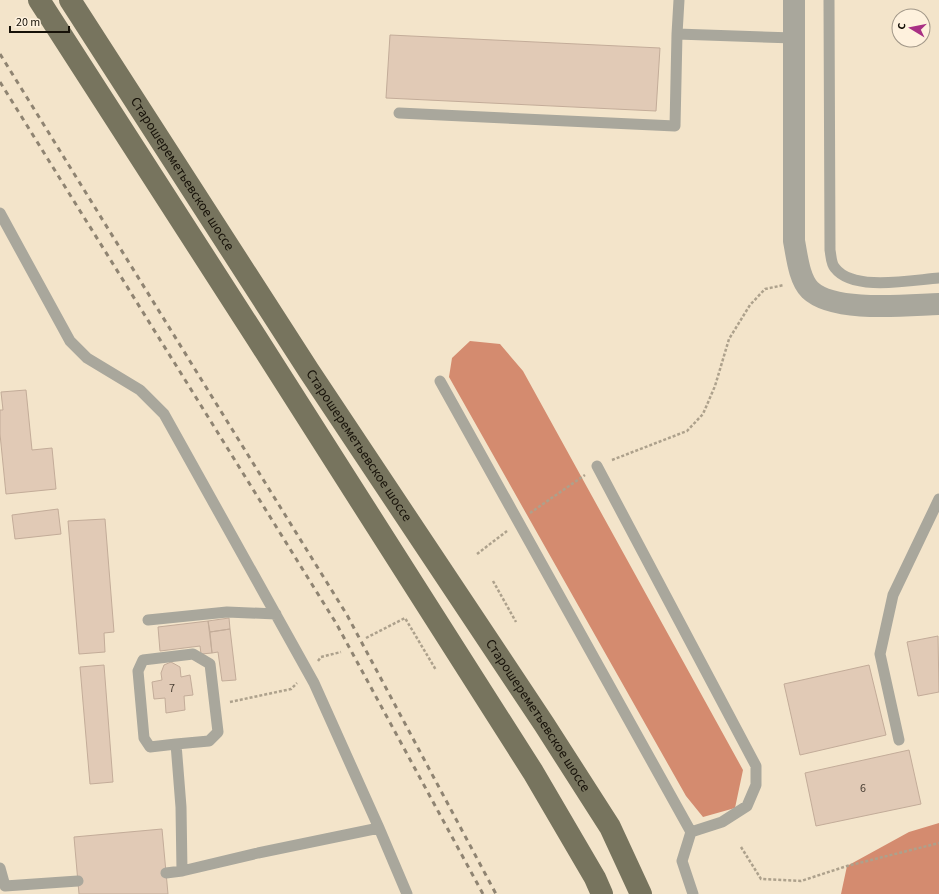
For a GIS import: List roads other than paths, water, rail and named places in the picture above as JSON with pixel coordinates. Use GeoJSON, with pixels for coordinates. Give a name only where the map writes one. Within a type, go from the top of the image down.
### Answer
{"type":"FeatureCollection","features":[{"type":"Feature","properties":{"kind":"main road","name":"Старошереметьевское шоссе"},"geometry":{"type":"LineString","coordinates":[[39,0],[256,337],[529,766],[597,889]]}},
{"type":"Feature","properties":{"kind":"main road","name":"Старошереметьевское шоссе"},"geometry":{"type":"LineString","coordinates":[[70,0],[308,371],[544,724],[610,827],[641,894]]}},
{"type":"Feature","properties":{"kind":"street"},"geometry":{"type":"LineString","coordinates":[[794,0],[794,241],[800,272],[810,289],[824,299],[858,306],[939,304]]}},
{"type":"Feature","properties":{"kind":"lane"},"geometry":{"type":"LineString","coordinates":[[399,113],[675,126],[679,0]]}},
{"type":"Feature","properties":{"kind":"lane"},"geometry":{"type":"LineString","coordinates":[[829,0],[830,250],[834,267],[845,276],[874,284],[939,278]]}},
{"type":"Feature","properties":{"kind":"lane"},"geometry":{"type":"LineString","coordinates":[[678,34],[794,38]]}},
{"type":"Feature","properties":{"kind":"lane"},"geometry":{"type":"LineString","coordinates":[[0,213],[70,341],[87,358],[140,390],[164,414],[308,671],[407,894]]}},
{"type":"Feature","properties":{"kind":"lane"},"geometry":{"type":"LineString","coordinates":[[440,382],[691,832],[682,862],[693,894]]}},
{"type":"Feature","properties":{"kind":"lane"},"geometry":{"type":"LineString","coordinates":[[597,466],[756,766],[756,785],[747,806],[722,822],[691,832]]}},
{"type":"Feature","properties":{"kind":"lane"},"geometry":{"type":"LineString","coordinates":[[899,740],[880,654],[893,595],[939,499]]}},
{"type":"Feature","properties":{"kind":"lane"},"geometry":{"type":"LineString","coordinates":[[148,620],[227,612],[276,614]]}},
{"type":"Feature","properties":{"kind":"lane"},"geometry":{"type":"LineString","coordinates":[[193,654],[210,664],[218,732],[209,741],[176,744],[150,747],[144,738],[138,671],[143,660],[193,654]]}},
{"type":"Feature","properties":{"kind":"lane"},"geometry":{"type":"LineString","coordinates":[[176,744],[181,807],[182,871]]}},
{"type":"Feature","properties":{"kind":"lane"},"geometry":{"type":"LineString","coordinates":[[166,873],[182,871],[258,853],[379,828]]}},
{"type":"Feature","properties":{"kind":"lane"},"geometry":{"type":"LineString","coordinates":[[0,868],[5,890],[78,881]]}},
{"type":"Feature","properties":{"kind":"railway"},"geometry":{"type":"LineString","coordinates":[[0,54],[347,615],[496,894]]}},
{"type":"Feature","properties":{"kind":"railway"},"geometry":{"type":"LineString","coordinates":[[0,82],[336,623],[483,894]]}}]}
